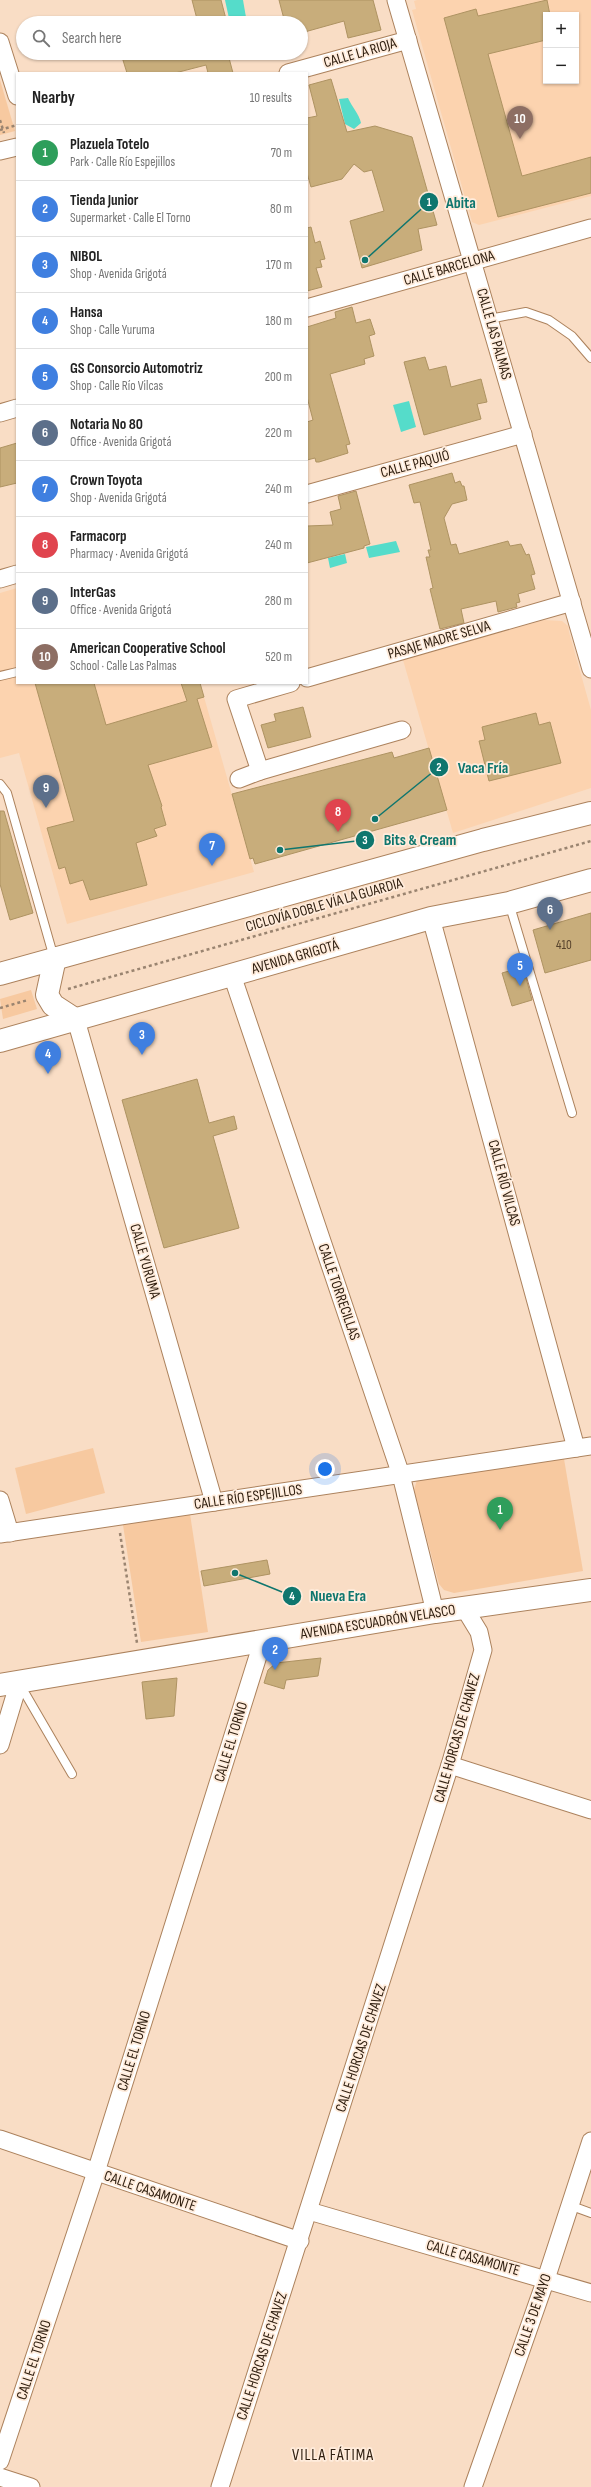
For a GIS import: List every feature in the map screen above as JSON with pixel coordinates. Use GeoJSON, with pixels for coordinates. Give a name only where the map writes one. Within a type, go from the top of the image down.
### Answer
{"type":"FeatureCollection","features":[{"type":"Feature","properties":{"kind":"main road"},"geometry":{"type":"LineString","coordinates":[[0,974],[55,958],[187,924],[483,840],[591,813]]}},
{"type":"Feature","properties":{"kind":"main road","name":"AVENIDA GRIGOTÁ"},"geometry":{"type":"LineString","coordinates":[[0,1041],[431,918],[509,903],[591,880]]}},
{"type":"Feature","properties":{"kind":"main road"},"geometry":{"type":"LineString","coordinates":[[55,958],[47,995],[53,1005],[76,1020]]}},
{"type":"Feature","properties":{"kind":"main road","name":"AVENIDA ESCUADRÓN VELASCO"},"geometry":{"type":"LineString","coordinates":[[9,1684],[435,1612],[465,1609],[591,1590]]}},
{"type":"Feature","properties":{"kind":"street","name":"CALLE LAS PALMAS"},"geometry":{"type":"LineString","coordinates":[[396,0],[591,669]]}},
{"type":"Feature","properties":{"kind":"street","name":"CALLE LA RIOJA"},"geometry":{"type":"LineString","coordinates":[[292,72],[408,40]]}},
{"type":"Feature","properties":{"kind":"street"},"geometry":{"type":"LineString","coordinates":[[0,42],[16,93]]}},
{"type":"Feature","properties":{"kind":"street"},"geometry":{"type":"LineString","coordinates":[[0,151],[16,148]]}},
{"type":"Feature","properties":{"kind":"street","name":"CALLE BARCELONA"},"geometry":{"type":"LineString","coordinates":[[308,308],[591,228]]}},
{"type":"Feature","properties":{"kind":"street"},"geometry":{"type":"LineString","coordinates":[[0,413],[16,408]]}},
{"type":"Feature","properties":{"kind":"street","name":"CALLE PAQUIÓ"},"geometry":{"type":"LineString","coordinates":[[308,494],[523,434]]}},
{"type":"Feature","properties":{"kind":"street"},"geometry":{"type":"LineString","coordinates":[[0,579],[16,574]]}},
{"type":"Feature","properties":{"kind":"street","name":"PASAJE MADRE SELVA"},"geometry":{"type":"LineString","coordinates":[[308,678],[572,602]]}},
{"type":"Feature","properties":{"kind":"street"},"geometry":{"type":"LineString","coordinates":[[260,771],[236,699],[288,684]]}},
{"type":"Feature","properties":{"kind":"street"},"geometry":{"type":"LineString","coordinates":[[239,779],[260,771],[402,730]]}},
{"type":"Feature","properties":{"kind":"street","name":"CALLE RÍO VILCAS"},"geometry":{"type":"LineString","coordinates":[[431,918],[584,1447]]}},
{"type":"Feature","properties":{"kind":"street","name":"CALLE TORRECILLAS"},"geometry":{"type":"LineString","coordinates":[[232,976],[401,1475],[435,1612]]}},
{"type":"Feature","properties":{"kind":"street","name":"CALLE YURUMA"},"geometry":{"type":"LineString","coordinates":[[76,1020],[214,1502]]}},
{"type":"Feature","properties":{"kind":"street","name":"CALLE RÍO ESPEJILLOS"},"geometry":{"type":"LineString","coordinates":[[5,1534],[584,1447]]}},
{"type":"Feature","properties":{"kind":"street"},"geometry":{"type":"LineString","coordinates":[[0,1500],[5,1534]]}},
{"type":"Feature","properties":{"kind":"street","name":"CALLE HORCAS DE CHAVEZ"},"geometry":{"type":"LineString","coordinates":[[220,2487],[300,2241],[450,1765],[483,1650],[479,1632],[465,1609]]}},
{"type":"Feature","properties":{"kind":"street","name":"CALLE EL TORNO"},"geometry":{"type":"LineString","coordinates":[[0,2461],[96,2172],[263,1640]]}},
{"type":"Feature","properties":{"kind":"street"},"geometry":{"type":"LineString","coordinates":[[0,1745],[9,1684]]}},
{"type":"Feature","properties":{"kind":"street"},"geometry":{"type":"LineString","coordinates":[[450,1765],[591,1810]]}},
{"type":"Feature","properties":{"kind":"street","name":"CALLE CASAMONTE"},"geometry":{"type":"LineString","coordinates":[[0,2139],[300,2241]]}},
{"type":"Feature","properties":{"kind":"street","name":"CALLE 3 DE MAYO"},"geometry":{"type":"LineString","coordinates":[[472,2487],[546,2279],[591,2141]]}},
{"type":"Feature","properties":{"kind":"street","name":"CALLE CASAMONTE"},"geometry":{"type":"LineString","coordinates":[[309,2211],[591,2293]]}},
{"type":"Feature","properties":{"kind":"street"},"geometry":{"type":"LineString","coordinates":[[0,2477],[31,2487]]}},
{"type":"Feature","properties":{"kind":"lane"},"geometry":{"type":"LineString","coordinates":[[489,319],[526,312],[549,320],[572,336],[591,358]]}},
{"type":"Feature","properties":{"kind":"lane"},"geometry":{"type":"LineString","coordinates":[[0,676],[16,672]]}},
{"type":"Feature","properties":{"kind":"lane"},"geometry":{"type":"LineString","coordinates":[[0,784],[7,793],[55,958]]}},
{"type":"Feature","properties":{"kind":"lane"},"geometry":{"type":"LineString","coordinates":[[509,903],[572,1113]]}},
{"type":"Feature","properties":{"kind":"lane"},"geometry":{"type":"LineString","coordinates":[[9,1684],[72,1774]]}},
{"type":"Feature","properties":{"kind":"lane"},"geometry":{"type":"LineString","coordinates":[[570,2205],[591,2213]]}},
{"type":"Feature","properties":{"kind":"path"},"geometry":{"type":"LineString","coordinates":[[0,130],[16,125]]}},
{"type":"Feature","properties":{"kind":"path","name":"CICLOVÍA DOBLE VÍA LA GUARDIA"},"geometry":{"type":"LineString","coordinates":[[63,990],[591,841]]}},
{"type":"Feature","properties":{"kind":"path"},"geometry":{"type":"LineString","coordinates":[[0,1008],[34,998]]}},
{"type":"Feature","properties":{"kind":"path"},"geometry":{"type":"LineString","coordinates":[[117,1517],[140,1661]]}},
{"type":"Feature","properties":{"kind":"shaded area"},"geometry":{"type":"Polygon","coordinates":[[[417,0],[591,0],[591,196],[479,225],[472,222],[412,10],[416,9],[414,1],[417,0]]]}},
{"type":"Feature","properties":{"kind":"shaded area"},"geometry":{"type":"Polygon","coordinates":[[[0,80],[15,131],[0,135],[0,80]]]}},
{"type":"Feature","properties":{"kind":"shaded area"},"geometry":{"type":"Polygon","coordinates":[[[16,588],[16,684],[200,684],[254,872],[67,924],[19,753],[0,758],[0,593],[16,588]]]}},
{"type":"Feature","properties":{"kind":"shaded area"},"geometry":{"type":"Polygon","coordinates":[[[544,620],[562,621],[568,626],[591,710],[591,788],[453,833],[403,660],[544,620]]]}},
{"type":"Feature","properties":{"kind":"shaded area"},"geometry":{"type":"Polygon","coordinates":[[[31,990],[37,1009],[3,1019],[0,999],[31,990]]]}},
{"type":"Feature","properties":{"kind":"shaded area"},"geometry":{"type":"Polygon","coordinates":[[[93,1448],[105,1493],[26,1514],[15,1468],[93,1448]]]}},
{"type":"Feature","properties":{"kind":"shaded area"},"geometry":{"type":"Polygon","coordinates":[[[563,1453],[583,1571],[454,1593],[444,1590],[439,1584],[414,1490],[417,1480],[563,1453]]]}},
{"type":"Feature","properties":{"kind":"shaded area"},"geometry":{"type":"Polygon","coordinates":[[[190,1514],[208,1632],[141,1642],[123,1525],[190,1514]]]}},
{"type":"Feature","properties":{"kind":"water"},"geometry":{"type":"Polygon","coordinates":[[[225,0],[243,0],[246,16],[228,16],[225,0]]]}},
{"type":"Feature","properties":{"kind":"water"},"geometry":{"type":"Polygon","coordinates":[[[348,98],[361,123],[354,129],[345,124],[339,99],[348,98]]]}},
{"type":"Feature","properties":{"kind":"water"},"geometry":{"type":"Polygon","coordinates":[[[409,401],[416,427],[401,432],[393,405],[409,401]]]}},
{"type":"Feature","properties":{"kind":"water"},"geometry":{"type":"Polygon","coordinates":[[[396,541],[400,552],[369,558],[366,547],[396,541]]]}},
{"type":"Feature","properties":{"kind":"water"},"geometry":{"type":"Polygon","coordinates":[[[345,554],[347,563],[330,568],[328,558],[345,554]]]}},
{"type":"Feature","properties":{"kind":"building"},"geometry":{"type":"Polygon","coordinates":[[[192,0],[221,0],[225,16],[196,16],[192,0]]]}},
{"type":"Feature","properties":{"kind":"building"},"geometry":{"type":"Polygon","coordinates":[[[279,0],[373,0],[381,30],[348,38],[344,21],[308,31],[308,16],[283,16],[279,0]]]}},
{"type":"Feature","properties":{"kind":"building"},"geometry":{"type":"Polygon","coordinates":[[[547,0],[549,12],[543,12],[543,41],[488,54],[522,176],[591,157],[591,193],[498,217],[444,18],[476,9],[478,16],[547,0]]]}},
{"type":"Feature","properties":{"kind":"building"},"geometry":{"type":"Polygon","coordinates":[[[123,60],[230,60],[233,72],[208,72],[206,65],[179,72],[127,72],[123,60]]]}},
{"type":"Feature","properties":{"kind":"building"},"geometry":{"type":"Polygon","coordinates":[[[331,79],[347,132],[375,126],[412,137],[437,225],[418,229],[422,250],[362,268],[350,221],[384,211],[372,170],[364,172],[354,164],[342,179],[311,187],[308,176],[308,118],[317,116],[309,85],[331,79]]]}},
{"type":"Feature","properties":{"kind":"building"},"geometry":{"type":"Polygon","coordinates":[[[311,227],[315,243],[320,241],[325,259],[320,260],[322,267],[316,268],[322,287],[308,291],[308,228],[311,227]]]}},
{"type":"Feature","properties":{"kind":"building"},"geometry":{"type":"Polygon","coordinates":[[[352,307],[356,323],[370,319],[375,334],[369,336],[374,356],[364,359],[365,364],[330,374],[350,444],[346,445],[348,453],[316,462],[315,458],[308,460],[308,422],[313,420],[308,401],[308,327],[336,318],[335,312],[352,307]]]}},
{"type":"Feature","properties":{"kind":"building"},"geometry":{"type":"Polygon","coordinates":[[[425,357],[429,370],[446,366],[451,387],[481,379],[487,402],[477,404],[481,419],[424,435],[404,362],[425,357]]]}},
{"type":"Feature","properties":{"kind":"building"},"geometry":{"type":"Polygon","coordinates":[[[16,443],[16,483],[0,487],[0,448],[16,443]]]}},
{"type":"Feature","properties":{"kind":"building"},"geometry":{"type":"Polygon","coordinates":[[[452,473],[455,483],[460,481],[462,486],[464,486],[467,500],[452,504],[444,518],[451,545],[456,544],[459,554],[508,541],[510,546],[521,544],[526,555],[529,554],[535,574],[531,575],[535,589],[518,594],[520,602],[516,603],[517,607],[498,612],[496,601],[461,609],[464,623],[440,629],[430,589],[433,588],[426,557],[430,557],[428,550],[431,550],[420,502],[414,503],[409,485],[452,473]]]}},
{"type":"Feature","properties":{"kind":"building"},"geometry":{"type":"Polygon","coordinates":[[[356,491],[370,544],[364,546],[364,548],[308,563],[308,526],[333,525],[330,512],[341,509],[338,496],[356,491]]]}},
{"type":"Feature","properties":{"kind":"building"},"geometry":{"type":"Polygon","coordinates":[[[35,684],[94,684],[106,725],[187,701],[181,684],[200,684],[204,697],[197,699],[212,747],[148,765],[162,806],[166,825],[154,829],[157,836],[136,843],[147,885],[90,900],[83,880],[70,884],[65,867],[59,869],[47,828],[74,821],[35,684]]]}},
{"type":"Feature","properties":{"kind":"building"},"geometry":{"type":"Polygon","coordinates":[[[303,707],[311,737],[268,748],[261,725],[276,721],[274,714],[303,707]]]}},
{"type":"Feature","properties":{"kind":"building"},"geometry":{"type":"Polygon","coordinates":[[[536,713],[539,725],[550,722],[561,763],[489,781],[479,741],[485,740],[482,727],[536,713]]]}},
{"type":"Feature","properties":{"kind":"building"},"geometry":{"type":"Polygon","coordinates":[[[429,748],[447,810],[255,864],[253,858],[250,859],[232,794],[392,752],[394,758],[429,748]]]}},
{"type":"Feature","properties":{"kind":"building"},"geometry":{"type":"Polygon","coordinates":[[[0,811],[4,811],[33,913],[10,920],[0,884],[0,811]]]}},
{"type":"Feature","properties":{"kind":"building"},"geometry":{"type":"Polygon","coordinates":[[[591,913],[591,960],[545,973],[533,930],[591,913]]]}},
{"type":"Feature","properties":{"kind":"building"},"geometry":{"type":"Polygon","coordinates":[[[523,967],[532,1000],[512,1006],[502,973],[523,967]]]}},
{"type":"Feature","properties":{"kind":"building"},"geometry":{"type":"Polygon","coordinates":[[[197,1079],[209,1123],[234,1116],[237,1129],[213,1136],[239,1228],[164,1248],[122,1100],[197,1079]]]}},
{"type":"Feature","properties":{"kind":"building"},"geometry":{"type":"Polygon","coordinates":[[[267,1560],[270,1574],[204,1586],[201,1571],[267,1560]]]}},
{"type":"Feature","properties":{"kind":"building"},"geometry":{"type":"Polygon","coordinates":[[[321,1658],[318,1676],[286,1680],[284,1689],[264,1683],[268,1670],[276,1663],[321,1658]]]}},
{"type":"Feature","properties":{"kind":"building"},"geometry":{"type":"Polygon","coordinates":[[[177,1678],[174,1716],[146,1719],[142,1682],[177,1678]]]}},
{"type":"Feature","properties":{"kind":"place","name":"American Cooperative School"},"geometry":{"type":"Point","coordinates":[520,139]}},
{"type":"Feature","properties":{"kind":"place","name":"Abita"},"geometry":{"type":"Point","coordinates":[365,260]}},
{"type":"Feature","properties":{"kind":"place","name":"InterGas"},"geometry":{"type":"Point","coordinates":[46,808]}},
{"type":"Feature","properties":{"kind":"place","name":"Vaca Fría"},"geometry":{"type":"Point","coordinates":[375,819]}},
{"type":"Feature","properties":{"kind":"place","name":"Farmacorp"},"geometry":{"type":"Point","coordinates":[338,832]}},
{"type":"Feature","properties":{"kind":"place","name":"Bits & Cream"},"geometry":{"type":"Point","coordinates":[280,850]}},
{"type":"Feature","properties":{"kind":"place","name":"Crown Toyota"},"geometry":{"type":"Point","coordinates":[212,866]}},
{"type":"Feature","properties":{"kind":"place","name":"Notaria No 80"},"geometry":{"type":"Point","coordinates":[550,930]}},
{"type":"Feature","properties":{"kind":"place","name":"GS Consorcio Automotriz"},"geometry":{"type":"Point","coordinates":[520,986]}},
{"type":"Feature","properties":{"kind":"place","name":"NIBOL"},"geometry":{"type":"Point","coordinates":[142,1055]}},
{"type":"Feature","properties":{"kind":"place","name":"Hansa"},"geometry":{"type":"Point","coordinates":[48,1074]}},
{"type":"Feature","properties":{"kind":"place","name":"Plazuela Totelo"},"geometry":{"type":"Point","coordinates":[500,1530]}},
{"type":"Feature","properties":{"kind":"place","name":"Nueva Era"},"geometry":{"type":"Point","coordinates":[235,1573]}},
{"type":"Feature","properties":{"kind":"place","name":"Tienda Junior"},"geometry":{"type":"Point","coordinates":[275,1670]}},
{"type":"Feature","properties":{"kind":"district","name":"VILLA FÁTIMA"},"geometry":{"type":"Point","coordinates":[333,2455]}}]}
